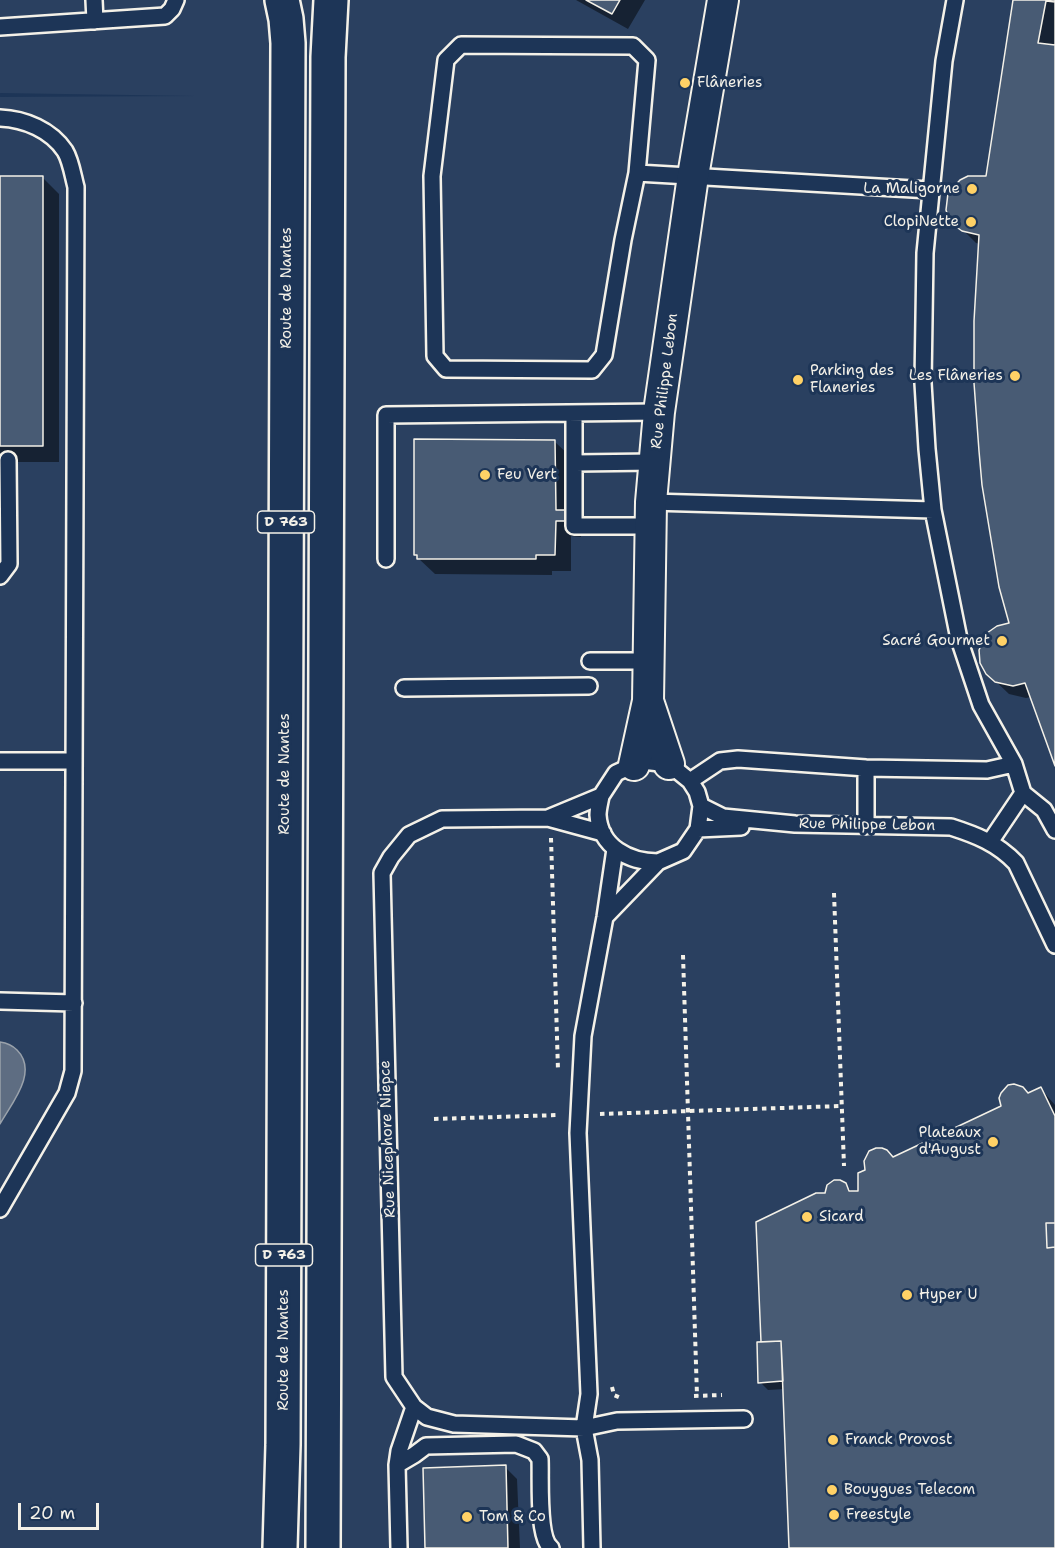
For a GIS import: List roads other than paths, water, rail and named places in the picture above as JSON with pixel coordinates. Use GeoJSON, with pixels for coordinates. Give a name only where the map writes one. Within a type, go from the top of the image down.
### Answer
{"type":"FeatureCollection","features":[{"type":"Feature","properties":{"kind":"highway","name":"Route de Nantes"},"geometry":{"type":"LineString","coordinates":[[280,1548],[283,1444],[288,43],[282,0]]}},
{"type":"Feature","properties":{"kind":"highway","name":"D 763"},"geometry":{"type":"LineString","coordinates":[[323,1548],[328,57],[331,0]]}},
{"type":"Feature","properties":{"kind":"highway"},"geometry":{"type":"LineString","coordinates":[[324,1371],[345,1442],[345,1548]]}},
{"type":"Feature","properties":{"kind":"highway"},"geometry":{"type":"LineString","coordinates":[[268,1548],[280,1509]]}},
{"type":"Feature","properties":{"kind":"street","name":"Rue Philippe Lebon"},"geometry":{"type":"LineString","coordinates":[[659,768],[648,701],[650,514],[658,412],[693,176],[723,0]]}},
{"type":"Feature","properties":{"kind":"lane"},"geometry":{"type":"LineString","coordinates":[[94,0],[95,21]]}},
{"type":"Feature","properties":{"kind":"lane"},"geometry":{"type":"LineString","coordinates":[[0,27],[165,16],[172,9],[176,0]]}},
{"type":"Feature","properties":{"kind":"lane"},"geometry":{"type":"LineString","coordinates":[[954,0],[944,61],[925,253],[923,383],[933,510],[959,639],[981,705],[1014,764],[1023,792],[1044,810],[1055,830]]}},
{"type":"Feature","properties":{"kind":"lane"},"geometry":{"type":"LineString","coordinates":[[461,45],[633,46],[647,60],[637,173],[623,240],[604,355],[592,370],[446,369],[435,356],[432,176],[446,60],[461,45]]}},
{"type":"Feature","properties":{"kind":"lane"},"geometry":{"type":"LineString","coordinates":[[0,118],[22,121],[47,132],[65,152],[76,187],[73,1071],[67,1093],[0,1209]]}},
{"type":"Feature","properties":{"kind":"lane"},"geometry":{"type":"LineString","coordinates":[[637,173],[930,190]]}},
{"type":"Feature","properties":{"kind":"lane"},"geometry":{"type":"LineString","coordinates":[[386,559],[386,415],[658,412]]}},
{"type":"Feature","properties":{"kind":"lane"},"geometry":{"type":"LineString","coordinates":[[574,414],[574,526],[650,514],[933,510]]}},
{"type":"Feature","properties":{"kind":"lane"},"geometry":{"type":"LineString","coordinates":[[0,576],[9,564],[8,460]]}},
{"type":"Feature","properties":{"kind":"lane"},"geometry":{"type":"LineString","coordinates":[[574,463],[655,462]]}},
{"type":"Feature","properties":{"kind":"lane"},"geometry":{"type":"LineString","coordinates":[[590,660],[649,661]]}},
{"type":"Feature","properties":{"kind":"lane"},"geometry":{"type":"LineString","coordinates":[[404,688],[590,686]]}},
{"type":"Feature","properties":{"kind":"lane"},"geometry":{"type":"LineString","coordinates":[[658,862],[642,862],[628,858],[615,849],[603,832],[598,815],[601,796],[616,773],[738,759],[866,768],[987,770],[1014,764]]}},
{"type":"Feature","properties":{"kind":"lane"},"geometry":{"type":"LineString","coordinates":[[0,761],[75,761]]}},
{"type":"Feature","properties":{"kind":"lane"},"geometry":{"type":"LineString","coordinates":[[605,916],[658,862],[682,851],[698,829],[700,806],[697,792],[659,768]]}},
{"type":"Feature","properties":{"kind":"lane"},"geometry":{"type":"LineString","coordinates":[[866,768],[866,826]]}},
{"type":"Feature","properties":{"kind":"lane"},"geometry":{"type":"LineString","coordinates":[[990,842],[1023,792]]}},
{"type":"Feature","properties":{"kind":"lane","name":"Rue Nicephore Niepce"},"geometry":{"type":"LineString","coordinates":[[601,796],[548,818],[442,819],[409,835],[391,857],[382,873],[394,1377],[414,1407],[428,1418],[454,1424],[584,1428],[617,1421],[744,1419]]}},
{"type":"Feature","properties":{"kind":"lane","name":"Rue Philippe Lebon"},"geometry":{"type":"LineString","coordinates":[[700,806],[723,817],[795,824],[951,827],[990,842],[1016,863],[1055,945]]}},
{"type":"Feature","properties":{"kind":"lane"},"geometry":{"type":"LineString","coordinates":[[548,818],[603,832]]}},
{"type":"Feature","properties":{"kind":"lane"},"geometry":{"type":"LineString","coordinates":[[698,829],[795,824]]}},
{"type":"Feature","properties":{"kind":"lane"},"geometry":{"type":"LineString","coordinates":[[592,1548],[590,1460],[584,1428],[589,1395],[578,1134],[583,1036],[615,849]]}},
{"type":"Feature","properties":{"kind":"lane"},"geometry":{"type":"LineString","coordinates":[[0,1001],[74,1003]]}},
{"type":"Feature","properties":{"kind":"lane"},"geometry":{"type":"LineString","coordinates":[[399,1548],[397,1465],[399,1451],[414,1407]]}},
{"type":"Feature","properties":{"kind":"lane"},"geometry":{"type":"LineString","coordinates":[[397,1465],[426,1446],[516,1444],[534,1451],[540,1459],[543,1533],[551,1548]]}},
{"type":"Feature","properties":{"kind":"place","name":"Flâneries"},"geometry":{"type":"Point","coordinates":[685,83]}},
{"type":"Feature","properties":{"kind":"place","name":"La Maligorne"},"geometry":{"type":"Point","coordinates":[972,189]}},
{"type":"Feature","properties":{"kind":"place","name":"ClopiNette"},"geometry":{"type":"Point","coordinates":[971,222]}},
{"type":"Feature","properties":{"kind":"place","name":"Les Flâneries"},"geometry":{"type":"Point","coordinates":[1015,376]}},
{"type":"Feature","properties":{"kind":"place","name":"Parking des Flaneries"},"geometry":{"type":"Point","coordinates":[798,380]}},
{"type":"Feature","properties":{"kind":"place","name":"Feu Vert"},"geometry":{"type":"Point","coordinates":[485,475]}},
{"type":"Feature","properties":{"kind":"place","name":"Sacré Gourmet"},"geometry":{"type":"Point","coordinates":[1002,641]}},
{"type":"Feature","properties":{"kind":"place","name":"Plateaux d'August"},"geometry":{"type":"Point","coordinates":[993,1142]}},
{"type":"Feature","properties":{"kind":"place","name":"Sicard"},"geometry":{"type":"Point","coordinates":[807,1217]}},
{"type":"Feature","properties":{"kind":"place","name":"Hyper U"},"geometry":{"type":"Point","coordinates":[907,1295]}},
{"type":"Feature","properties":{"kind":"place","name":"Franck Provost"},"geometry":{"type":"Point","coordinates":[833,1440]}},
{"type":"Feature","properties":{"kind":"place","name":"Bouygues Telecom"},"geometry":{"type":"Point","coordinates":[832,1490]}},
{"type":"Feature","properties":{"kind":"place","name":"Freestyle"},"geometry":{"type":"Point","coordinates":[834,1515]}},
{"type":"Feature","properties":{"kind":"place","name":"Tom & Co"},"geometry":{"type":"Point","coordinates":[467,1517]}}]}
